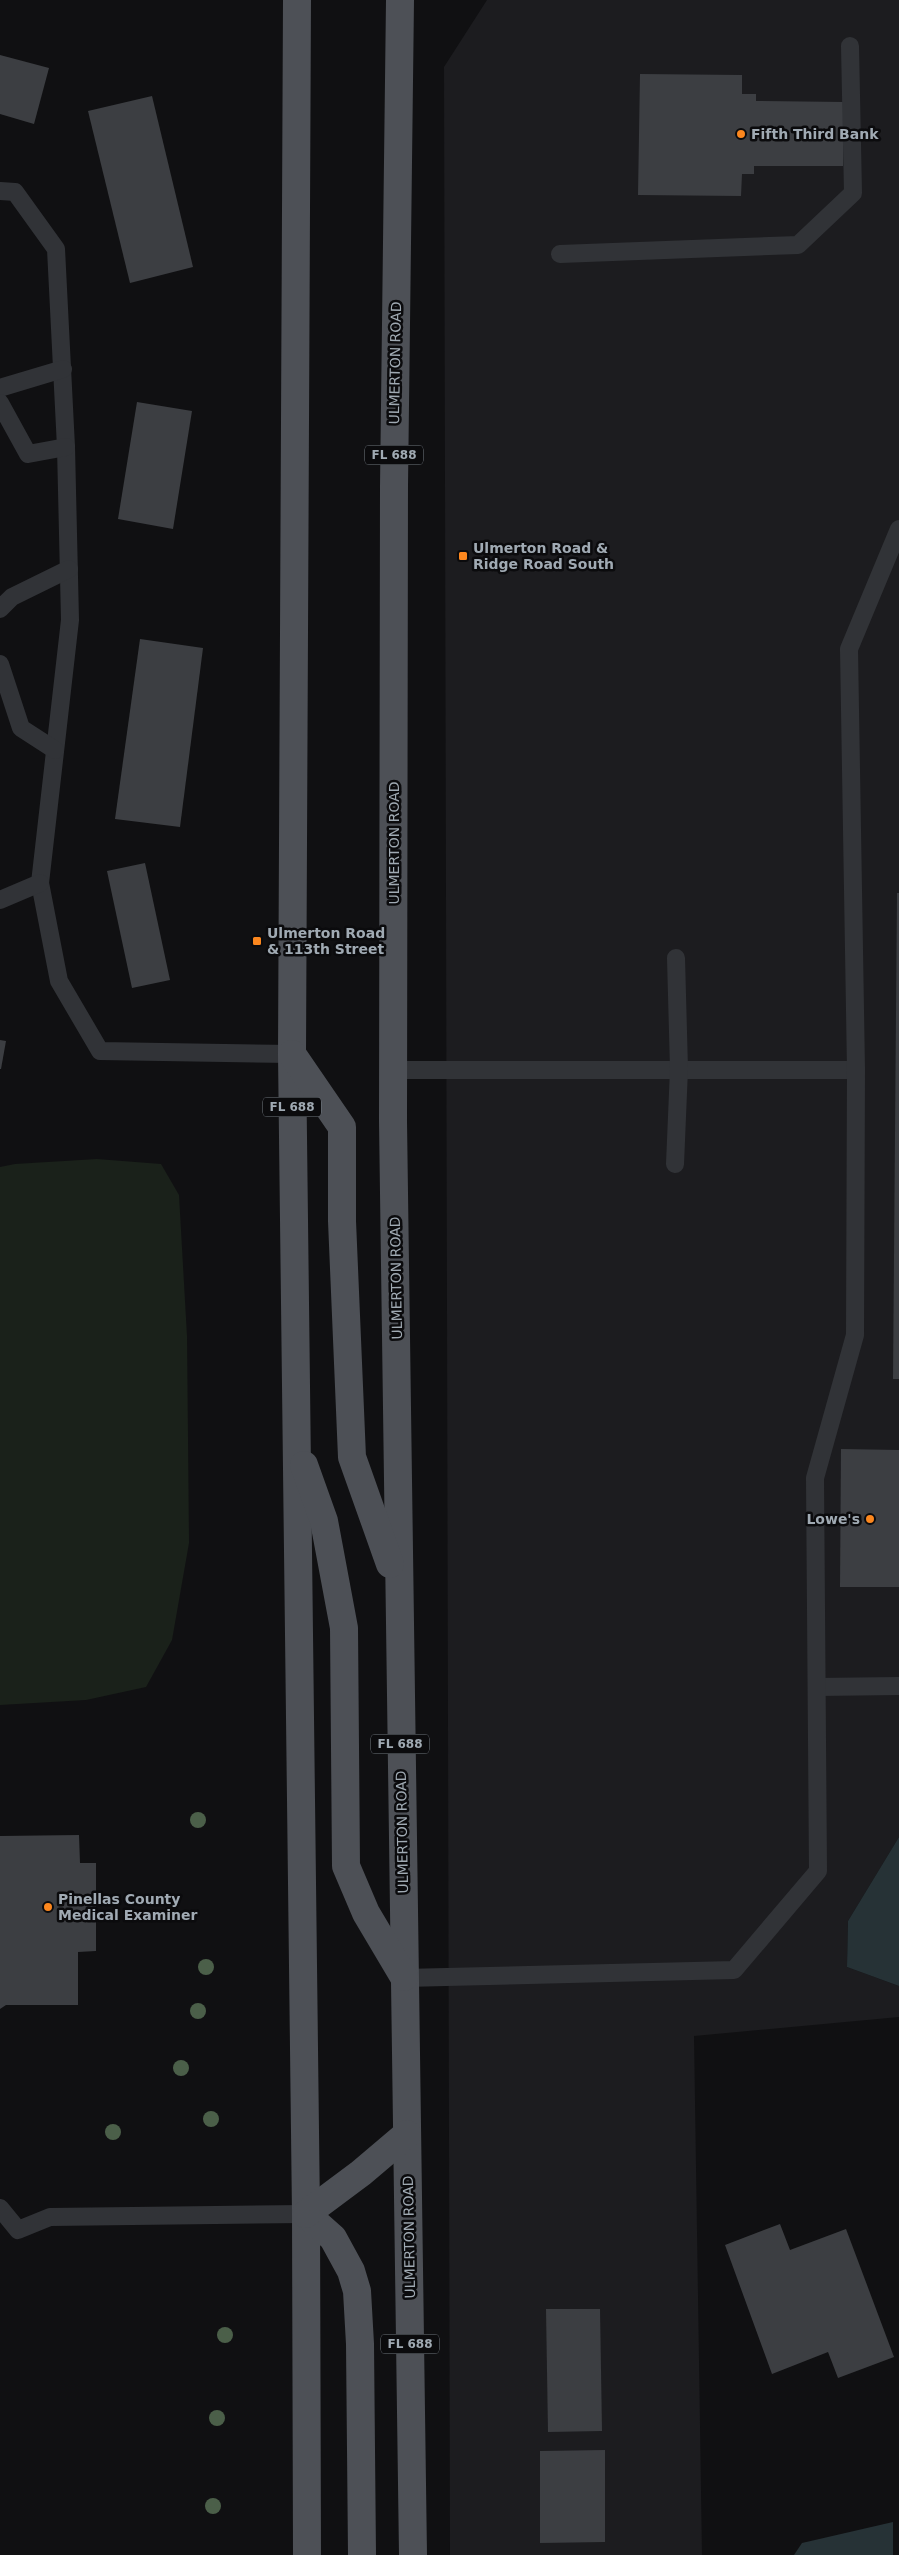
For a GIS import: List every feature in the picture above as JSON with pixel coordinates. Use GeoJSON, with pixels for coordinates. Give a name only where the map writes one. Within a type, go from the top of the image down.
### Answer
{"type":"FeatureCollection","features":[{"type":"Feature","properties":{"kind":"main road","name":"FL 688"},"geometry":{"type":"LineString","coordinates":[[297,0],[292,1054],[306,2214],[307,2555]]}},
{"type":"Feature","properties":{"kind":"main road","name":"ULMERTON ROAD"},"geometry":{"type":"LineString","coordinates":[[400,0],[394,486],[393,1070],[398,1587],[413,2555]]}},
{"type":"Feature","properties":{"kind":"main road"},"geometry":{"type":"LineString","coordinates":[[292,1054],[342,1127],[342,1221],[352,1456],[398,1587]]}},
{"type":"Feature","properties":{"kind":"main road"},"geometry":{"type":"LineString","coordinates":[[296,1445],[324,1521],[344,1628],[346,1866],[366,1913],[404,1978]]}},
{"type":"Feature","properties":{"kind":"main road"},"geometry":{"type":"LineString","coordinates":[[362,2555],[360,2344],[357,2291],[351,2271],[333,2238],[306,2214],[361,2173],[407,2134]]}},
{"type":"Feature","properties":{"kind":"lane"},"geometry":{"type":"LineString","coordinates":[[560,254],[798,245],[853,193],[850,46]]}},
{"type":"Feature","properties":{"kind":"lane"},"geometry":{"type":"LineString","coordinates":[[0,191],[15,192],[56,249],[66,447],[70,620],[40,883],[60,981],[100,1051],[292,1054]]}},
{"type":"Feature","properties":{"kind":"lane"},"geometry":{"type":"LineString","coordinates":[[0,388],[62,369]]}},
{"type":"Feature","properties":{"kind":"lane"},"geometry":{"type":"LineString","coordinates":[[0,403],[28,454],[66,447]]}},
{"type":"Feature","properties":{"kind":"lane"},"geometry":{"type":"LineString","coordinates":[[404,1978],[734,1970],[818,1871],[815,1478],[854,1335],[856,1070],[849,649],[899,529]]}},
{"type":"Feature","properties":{"kind":"lane"},"geometry":{"type":"LineString","coordinates":[[0,609],[12,597],[69,569]]}},
{"type":"Feature","properties":{"kind":"lane"},"geometry":{"type":"LineString","coordinates":[[0,664],[22,728],[55,750]]}},
{"type":"Feature","properties":{"kind":"lane"},"geometry":{"type":"LineString","coordinates":[[0,900],[40,883]]}},
{"type":"Feature","properties":{"kind":"lane"},"geometry":{"type":"LineString","coordinates":[[675,1164],[679,1069],[676,958]]}},
{"type":"Feature","properties":{"kind":"lane"},"geometry":{"type":"LineString","coordinates":[[393,1070],[856,1070]]}},
{"type":"Feature","properties":{"kind":"lane"},"geometry":{"type":"LineString","coordinates":[[817,1687],[899,1686]]}},
{"type":"Feature","properties":{"kind":"lane"},"geometry":{"type":"LineString","coordinates":[[0,2208],[18,2230],[50,2217],[306,2214]]}},
{"type":"Feature","properties":{"kind":"shaded area"},"geometry":{"type":"Polygon","coordinates":[[[487,0],[899,0],[899,1837],[848,1921],[847,1967],[899,1986],[899,2017],[694,2036],[702,2555],[450,2555],[444,67],[487,0]]]}},
{"type":"Feature","properties":{"kind":"shaded area"},"geometry":{"type":"Polygon","coordinates":[[[97,1159],[161,1164],[179,1195],[187,1336],[189,1543],[172,1640],[146,1687],[86,1700],[0,1705],[0,1167],[15,1164],[97,1159]]]}},
{"type":"Feature","properties":{"kind":"shaded area"},"geometry":{"type":"Polygon","coordinates":[[[899,1837],[899,1986],[847,1967],[848,1921],[899,1837]]]}},
{"type":"Feature","properties":{"kind":"shaded area"},"geometry":{"type":"Polygon","coordinates":[[[893,2522],[893,2555],[794,2555],[802,2543],[893,2522]]]}},
{"type":"Feature","properties":{"kind":"building"},"geometry":{"type":"Polygon","coordinates":[[[0,55],[49,68],[34,124],[0,114],[0,55]]]}},
{"type":"Feature","properties":{"kind":"building","name":"Fifth Third Bank"},"geometry":{"type":"Polygon","coordinates":[[[640,74],[742,75],[742,94],[756,94],[756,101],[844,102],[843,166],[754,166],[754,174],[742,174],[741,196],[638,195],[640,74]]]}},
{"type":"Feature","properties":{"kind":"building"},"geometry":{"type":"Polygon","coordinates":[[[152,96],[193,267],[130,283],[88,111],[152,96]]]}},
{"type":"Feature","properties":{"kind":"building"},"geometry":{"type":"Polygon","coordinates":[[[137,402],[192,411],[173,529],[118,519],[137,402]]]}},
{"type":"Feature","properties":{"kind":"building"},"geometry":{"type":"Polygon","coordinates":[[[140,639],[203,648],[180,827],[115,819],[140,639]]]}},
{"type":"Feature","properties":{"kind":"building"},"geometry":{"type":"Polygon","coordinates":[[[145,863],[170,980],[132,988],[107,871],[145,863]]]}},
{"type":"Feature","properties":{"kind":"building"},"geometry":{"type":"Polygon","coordinates":[[[897,893],[899,893],[899,1379],[893,1379],[897,893]]]}},
{"type":"Feature","properties":{"kind":"building"},"geometry":{"type":"Polygon","coordinates":[[[0,1040],[6,1041],[1,1069],[0,1069],[0,1040]]]}},
{"type":"Feature","properties":{"kind":"building","name":"Lowe's"},"geometry":{"type":"Polygon","coordinates":[[[841,1449],[899,1450],[899,1587],[840,1587],[841,1449]]]}},
{"type":"Feature","properties":{"kind":"building","name":"Pinellas County Medical Examiner"},"geometry":{"type":"Polygon","coordinates":[[[79,1835],[80,1863],[96,1863],[96,1951],[78,1952],[78,2005],[6,2005],[0,2009],[0,1836],[79,1835]]]}},
{"type":"Feature","properties":{"kind":"building"},"geometry":{"type":"Polygon","coordinates":[[[780,2224],[790,2250],[846,2229],[894,2357],[838,2378],[828,2352],[772,2374],[725,2245],[780,2224]]]}},
{"type":"Feature","properties":{"kind":"building"},"geometry":{"type":"Polygon","coordinates":[[[546,2309],[600,2309],[602,2431],[548,2432],[546,2309]]]}},
{"type":"Feature","properties":{"kind":"building"},"geometry":{"type":"Polygon","coordinates":[[[605,2450],[605,2542],[540,2543],[540,2451],[605,2450]]]}},
{"type":"Feature","properties":{"kind":"place","name":"Fifth Third Bank"},"geometry":{"type":"Point","coordinates":[741,134]}},
{"type":"Feature","properties":{"kind":"place","name":"Ulmerton Road & Ridge Road South"},"geometry":{"type":"Point","coordinates":[463,556]}},
{"type":"Feature","properties":{"kind":"place","name":"Ulmerton Road & 113th Street"},"geometry":{"type":"Point","coordinates":[257,941]}},
{"type":"Feature","properties":{"kind":"place","name":"Lowe's"},"geometry":{"type":"Point","coordinates":[870,1519]}},
{"type":"Feature","properties":{"kind":"place","name":"Pinellas County Medical Examiner"},"geometry":{"type":"Point","coordinates":[48,1907]}}]}
